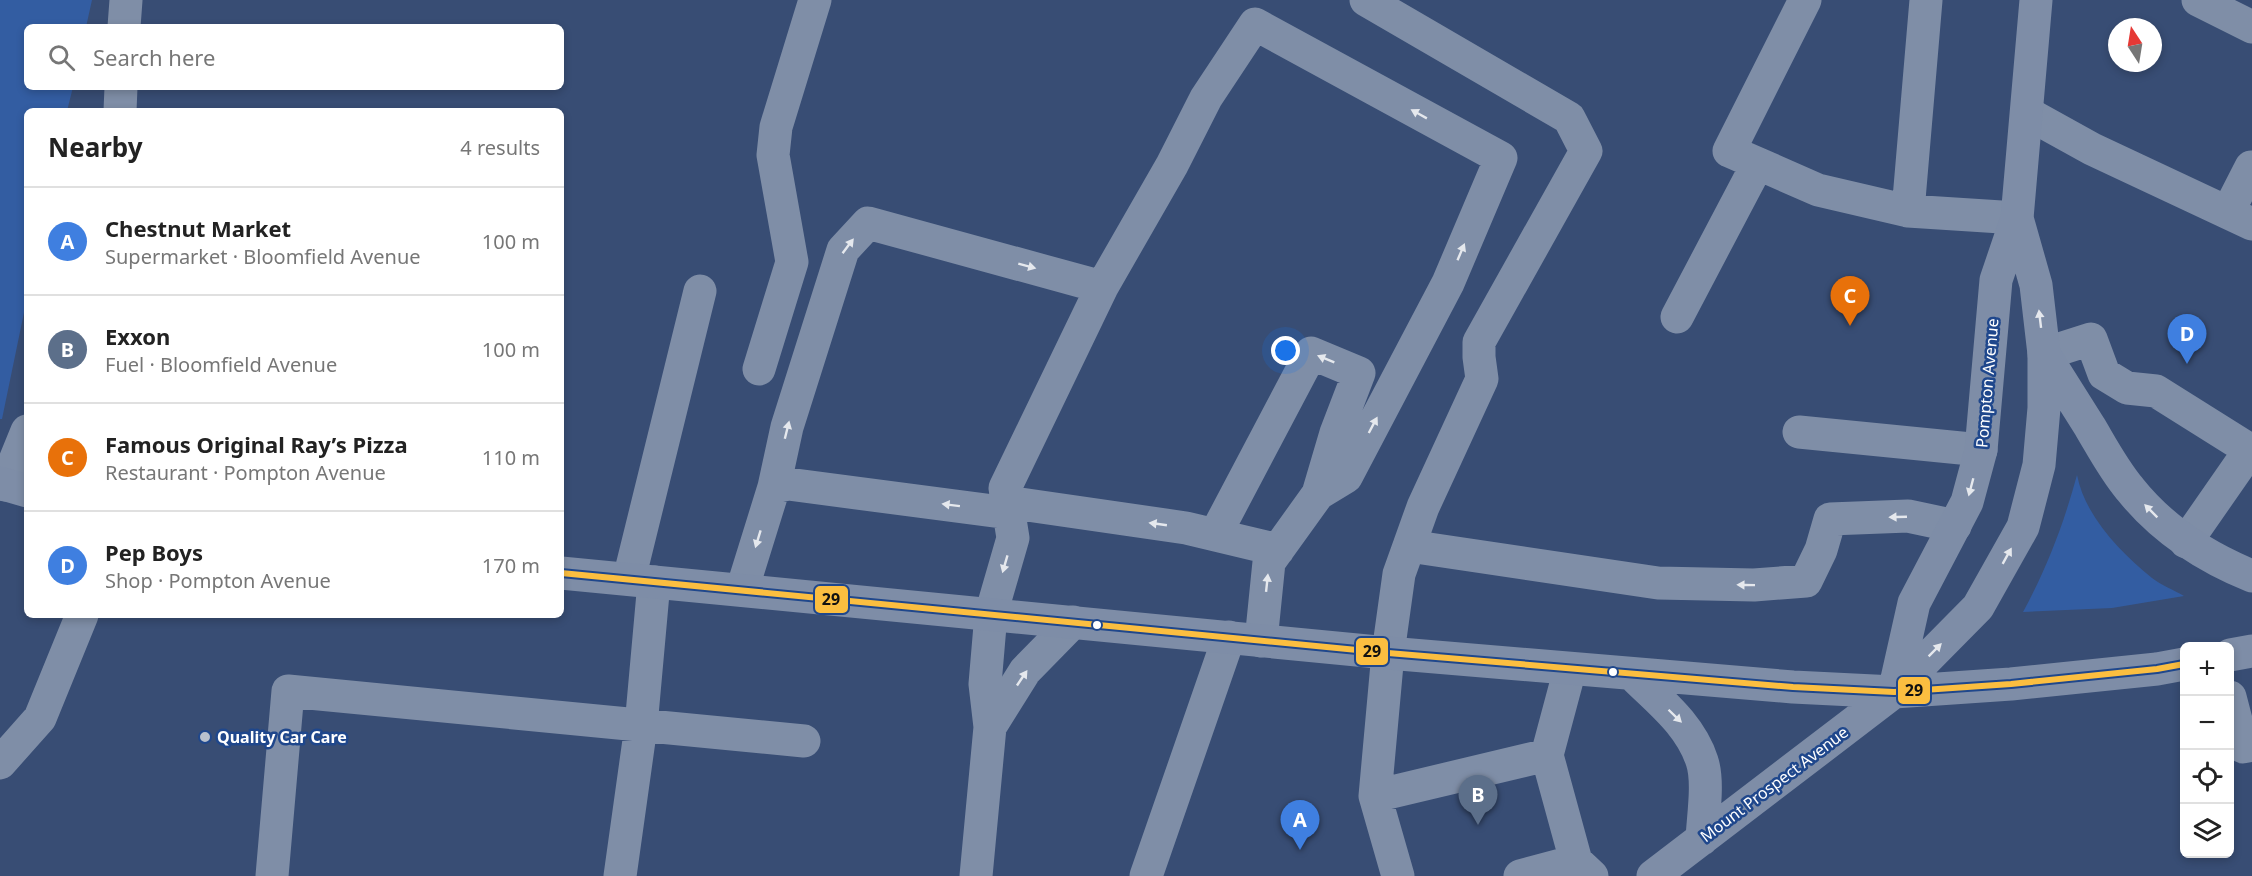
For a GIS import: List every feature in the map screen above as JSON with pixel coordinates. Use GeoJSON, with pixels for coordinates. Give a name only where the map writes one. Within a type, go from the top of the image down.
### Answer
{"type":"FeatureCollection","features":[{"type":"Feature","properties":{"kind":"main road","name":"Pompton Avenue"},"geometry":{"type":"LineString","coordinates":[[1894,692],[1914,603],[1967,502],[1982,450],[1996,280],[2017,218],[2036,0]]}},
{"type":"Feature","properties":{"kind":"main road","name":"Pompton Avenue"},"geometry":{"type":"LineString","coordinates":[[1894,692],[1978,607],[2022,527],[2039,465],[2044,408],[2044,354],[2036,285],[2017,218]]}},
{"type":"Feature","properties":{"kind":"main road"},"geometry":{"type":"LineString","coordinates":[[2044,354],[2109,461],[2156,517],[2186,542],[2210,556],[2248,570]]}},
{"type":"Feature","properties":{"kind":"main road"},"geometry":{"type":"LineString","coordinates":[[564,573],[1388,653],[1751,685],[1894,692],[2011,684],[2157,669],[2180,664]]}},
{"type":"Feature","properties":{"kind":"main road"},"geometry":{"type":"LineString","coordinates":[[2234,654],[2252,651]]}},
{"type":"Feature","properties":{"kind":"main road"},"geometry":{"type":"LineString","coordinates":[[1633,675],[1684,724],[1702,762],[1704,790],[1702,839]]}},
{"type":"Feature","properties":{"kind":"main road","name":"Mount Prospect Avenue"},"geometry":{"type":"LineString","coordinates":[[1653,876],[1894,692]]}},
{"type":"Feature","properties":{"kind":"street"},"geometry":{"type":"LineString","coordinates":[[124,24],[126,0]]}},
{"type":"Feature","properties":{"kind":"street"},"geometry":{"type":"LineString","coordinates":[[759,369],[792,262],[773,154],[776,127],[815,0]]}},
{"type":"Feature","properties":{"kind":"street"},"geometry":{"type":"LineString","coordinates":[[1365,0],[1569,118],[1586,151],[1479,342],[1482,380],[1423,507],[1399,574],[1388,653],[1375,796],[1398,876]]}},
{"type":"Feature","properties":{"kind":"street"},"geometry":{"type":"LineString","coordinates":[[1805,0],[1729,151],[1818,190],[1908,211],[2017,218]]}},
{"type":"Feature","properties":{"kind":"street"},"geometry":{"type":"LineString","coordinates":[[1908,211],[1926,0]]}},
{"type":"Feature","properties":{"kind":"street"},"geometry":{"type":"LineString","coordinates":[[2198,0],[2252,27]]}},
{"type":"Feature","properties":{"kind":"street"},"geometry":{"type":"LineString","coordinates":[[975,876],[990,727],[985,684],[991,614],[1013,538],[1005,488],[1102,287],[1172,165],[1206,98],[1255,24],[1501,159],[1448,283],[1346,477],[1318,494]]}},
{"type":"Feature","properties":{"kind":"street"},"geometry":{"type":"LineString","coordinates":[[120,108],[121,90]]}},
{"type":"Feature","properties":{"kind":"street"},"geometry":{"type":"LineString","coordinates":[[2027,113],[2092,149],[2240,218],[2251,167]]}},
{"type":"Feature","properties":{"kind":"street"},"geometry":{"type":"LineString","coordinates":[[1677,317],[1757,165]]}},
{"type":"Feature","properties":{"kind":"street"},"geometry":{"type":"LineString","coordinates":[[742,590],[774,487],[787,427],[843,250],[867,223],[1102,287]]}},
{"type":"Feature","properties":{"kind":"street"},"geometry":{"type":"LineString","coordinates":[[620,876],[641,726],[641,581],[700,291]]}},
{"type":"Feature","properties":{"kind":"street"},"geometry":{"type":"LineString","coordinates":[[2044,354],[2091,339],[2104,374],[2127,388],[2156,391],[2250,450],[2186,542]]}},
{"type":"Feature","properties":{"kind":"street"},"geometry":{"type":"LineString","coordinates":[[1215,535],[1311,353],[1359,373],[1336,433],[1318,494],[1269,562],[1261,641]]}},
{"type":"Feature","properties":{"kind":"street"},"geometry":{"type":"LineString","coordinates":[[1799,432],[1982,450]]}},
{"type":"Feature","properties":{"kind":"street"},"geometry":{"type":"LineString","coordinates":[[11,487],[24,442]]}},
{"type":"Feature","properties":{"kind":"street"},"geometry":{"type":"LineString","coordinates":[[774,487],[788,484],[1186,528],[1278,550]]}},
{"type":"Feature","properties":{"kind":"street"},"geometry":{"type":"LineString","coordinates":[[1409,546],[1658,583],[1754,585],[1806,581],[1821,550],[1830,519],[1908,516],[1955,526]]}},
{"type":"Feature","properties":{"kind":"street"},"geometry":{"type":"LineString","coordinates":[[0,763],[40,718],[81,618]]}},
{"type":"Feature","properties":{"kind":"street"},"geometry":{"type":"LineString","coordinates":[[990,727],[1025,671],[1073,622]]}},
{"type":"Feature","properties":{"kind":"street"},"geometry":{"type":"LineString","coordinates":[[1146,876],[1229,637]]}},
{"type":"Feature","properties":{"kind":"street"},"geometry":{"type":"LineString","coordinates":[[1520,876],[1584,868],[1547,755],[1570,669]]}},
{"type":"Feature","properties":{"kind":"street"},"geometry":{"type":"LineString","coordinates":[[272,876],[288,691],[804,741]]}},
{"type":"Feature","properties":{"kind":"street"},"geometry":{"type":"LineString","coordinates":[[2234,715],[2243,747],[2252,745]]}},
{"type":"Feature","properties":{"kind":"street"},"geometry":{"type":"LineString","coordinates":[[1375,796],[1547,755]]}},
{"type":"Feature","properties":{"kind":"shaded area"},"geometry":{"type":"Polygon","coordinates":[[[0,0],[92,0],[87,24],[24,24],[24,90],[72,90],[68,108],[24,108],[24,313],[2,419],[0,419],[0,0]]]}},
{"type":"Feature","properties":{"kind":"shaded area"},"geometry":{"type":"Polygon","coordinates":[[[2077,475],[2088,505],[2116,545],[2152,578],[2184,596],[2112,608],[2023,612],[2054,545],[2077,475]]]}},
{"type":"Feature","properties":{"kind":"transit line","name":"29"},"geometry":{"type":"LineString","coordinates":[[564,573],[1388,653],[1793,687],[1894,692],[2011,684],[2180,665]]}},
{"type":"Feature","properties":{"kind":"place","name":"Famous Original Ray’s Pizza"},"geometry":{"type":"Point","coordinates":[1850,326]}},
{"type":"Feature","properties":{"kind":"place","name":"Pep Boys"},"geometry":{"type":"Point","coordinates":[2187,364]}},
{"type":"Feature","properties":{"kind":"place","name":"Quality Car Care"},"geometry":{"type":"Point","coordinates":[205,737]}},
{"type":"Feature","properties":{"kind":"place","name":"Exxon"},"geometry":{"type":"Point","coordinates":[1478,825]}},
{"type":"Feature","properties":{"kind":"place","name":"Chestnut Market"},"geometry":{"type":"Point","coordinates":[1300,850]}}]}
